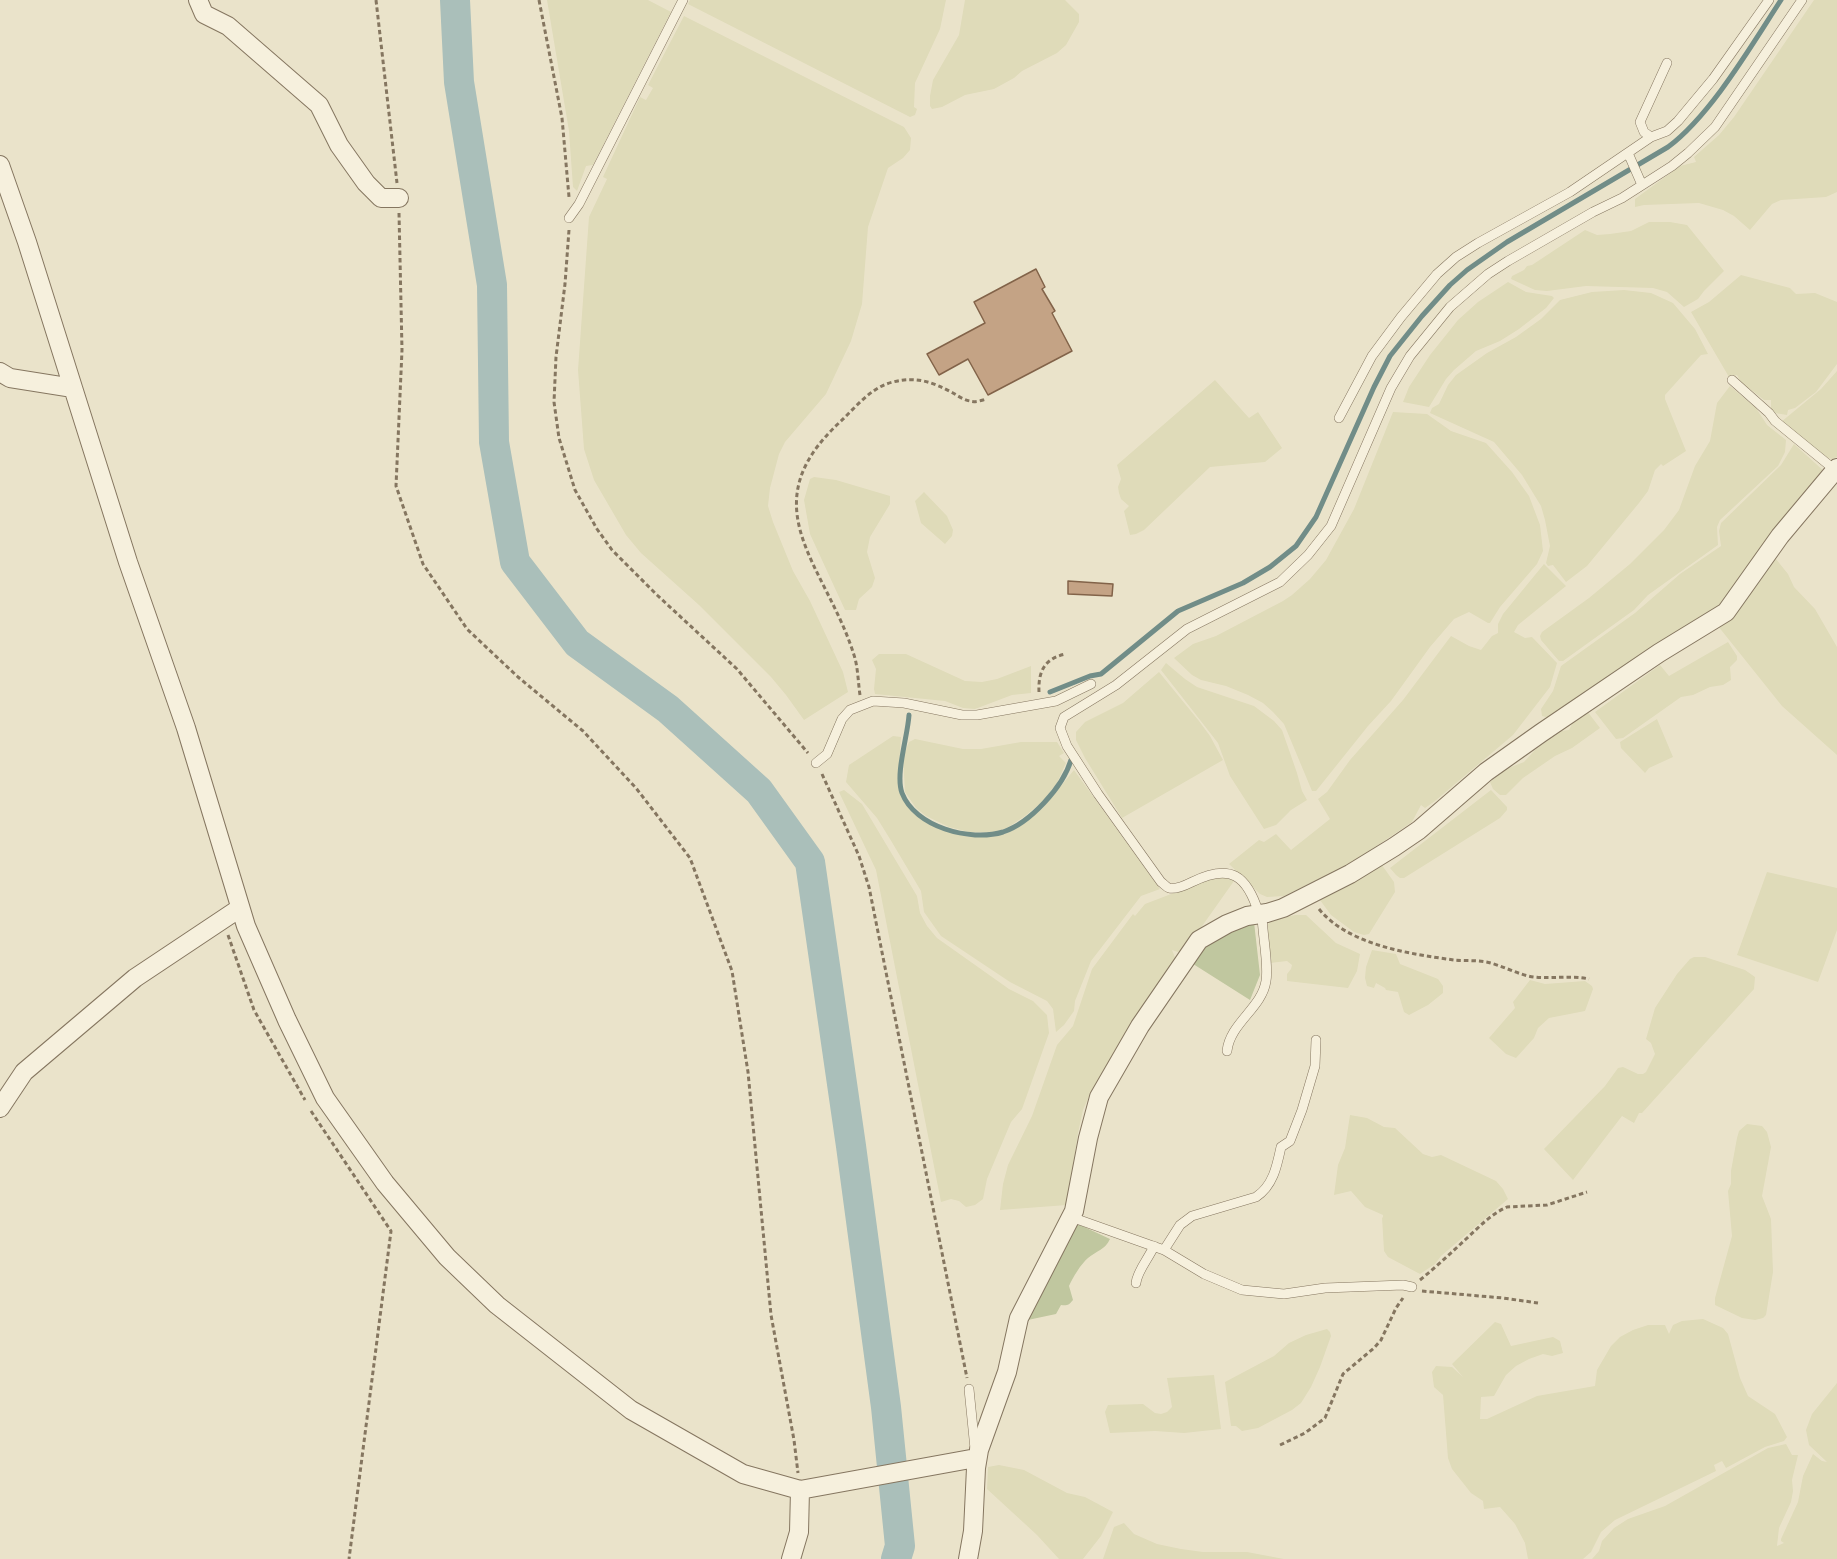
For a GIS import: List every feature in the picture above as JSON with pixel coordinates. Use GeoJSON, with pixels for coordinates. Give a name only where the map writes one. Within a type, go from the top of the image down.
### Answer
{"type":"FeatureCollection","features":[{"type":"Feature","properties":{"kind":"street"},"geometry":{"type":"LineString","coordinates":[[198,0],[204,14],[228,26],[319,105],[339,145],[366,183],[381,198],[399,198]]}},
{"type":"Feature","properties":{"kind":"street"},"geometry":{"type":"LineString","coordinates":[[0,165],[27,242],[128,562],[186,728],[246,926],[287,1020],[325,1098],[386,1182],[447,1257],[497,1305],[631,1410],[743,1474],[800,1490],[954,1462],[976,1463]]}},
{"type":"Feature","properties":{"kind":"street"},"geometry":{"type":"LineString","coordinates":[[0,372],[10,378],[73,388]]}},
{"type":"Feature","properties":{"kind":"street"},"geometry":{"type":"LineString","coordinates":[[968,1559],[974,1514],[976,1463],[1001,1392],[1019,1318],[1074,1211],[1097,1104],[1140,1026],[1199,940],[1227,924],[1283,908],[1350,874],[1411,836],[1486,772],[1541,733],[1659,653],[1726,612],[1780,536],[1836,469]]}},
{"type":"Feature","properties":{"kind":"street"},"geometry":{"type":"LineString","coordinates":[[0,1108],[24,1072],[127,985],[240,908]]}},
{"type":"Feature","properties":{"kind":"street"},"geometry":{"type":"LineString","coordinates":[[791,1559],[799,1532],[800,1490]]}},
{"type":"Feature","properties":{"kind":"lane"},"geometry":{"type":"LineString","coordinates":[[569,218],[584,194],[683,0]]}},
{"type":"Feature","properties":{"kind":"lane"},"geometry":{"type":"LineString","coordinates":[[1339,418],[1372,356],[1437,274],[1456,257],[1478,243],[1570,192],[1651,137],[1667,131],[1713,79],[1769,0]]}},
{"type":"Feature","properties":{"kind":"lane"},"geometry":{"type":"LineString","coordinates":[[1227,1051],[1229,1039],[1252,1008],[1266,981],[1261,914],[1254,900],[1245,885],[1226,872],[1206,875],[1178,887],[1170,888],[1161,882],[1067,746],[1060,728],[1061,722],[1064,717],[1116,685],[1187,629],[1280,582],[1308,555],[1330,526],[1390,388],[1410,356],[1450,307],[1488,274],[1508,261],[1672,166],[1715,127],[1802,0]]}},
{"type":"Feature","properties":{"kind":"lane"},"geometry":{"type":"LineString","coordinates":[[1651,137],[1644,132],[1640,122],[1667,63]]}},
{"type":"Feature","properties":{"kind":"lane"},"geometry":{"type":"LineString","coordinates":[[1628,153],[1642,185]]}},
{"type":"Feature","properties":{"kind":"lane"},"geometry":{"type":"LineString","coordinates":[[1732,380],[1775,421],[1836,469]]}},
{"type":"Feature","properties":{"kind":"lane"},"geometry":{"type":"LineString","coordinates":[[816,762],[827,754],[842,719],[850,710],[873,701],[962,715],[977,715],[1056,701],[1091,684]]}},
{"type":"Feature","properties":{"kind":"lane"},"geometry":{"type":"LineString","coordinates":[[1164,1251],[1180,1226],[1192,1216],[1256,1197],[1265,1191],[1273,1176],[1281,1147],[1290,1141],[1295,1130],[1315,1066],[1316,1040]]}},
{"type":"Feature","properties":{"kind":"lane"},"geometry":{"type":"LineString","coordinates":[[1071,1217],[1154,1246],[1204,1274],[1242,1290],[1284,1294],[1325,1288],[1403,1285],[1412,1287]]}},
{"type":"Feature","properties":{"kind":"lane"},"geometry":{"type":"LineString","coordinates":[[1136,1283],[1137,1275],[1154,1246]]}},
{"type":"Feature","properties":{"kind":"lane"},"geometry":{"type":"LineString","coordinates":[[969,1389],[976,1463]]}},
{"type":"Feature","properties":{"kind":"path"},"geometry":{"type":"LineString","coordinates":[[376,0],[399,198],[402,350],[396,486],[423,564],[467,629],[518,677],[584,730],[636,788],[690,858],[732,971],[749,1083],[771,1315],[794,1440],[800,1490]]}},
{"type":"Feature","properties":{"kind":"path"},"geometry":{"type":"LineString","coordinates":[[539,0],[562,118],[566,162],[569,218],[554,402],[559,438],[575,490],[603,540],[617,556],[737,669],[816,762],[859,856],[869,887],[969,1389]]}},
{"type":"Feature","properties":{"kind":"path"},"geometry":{"type":"LineString","coordinates":[[861,706],[855,656],[801,534],[795,504],[795,492],[801,474],[811,453],[825,435],[882,385],[913,378],[928,381],[970,402],[987,399]]}},
{"type":"Feature","properties":{"kind":"path"},"geometry":{"type":"LineString","coordinates":[[1043,702],[1039,681],[1044,665],[1066,654]]}},
{"type":"Feature","properties":{"kind":"path"},"geometry":{"type":"LineString","coordinates":[[1311,894],[1319,909],[1331,922],[1346,932],[1365,940],[1423,955],[1497,964],[1530,976],[1589,979]]}},
{"type":"Feature","properties":{"kind":"path"},"geometry":{"type":"LineString","coordinates":[[223,919],[254,1010],[321,1128],[391,1231],[349,1559]]}},
{"type":"Feature","properties":{"kind":"path"},"geometry":{"type":"LineString","coordinates":[[1280,1445],[1305,1433],[1325,1418],[1343,1374],[1374,1348],[1396,1308],[1412,1287],[1489,1218],[1507,1207],[1547,1205],[1587,1192]]}},
{"type":"Feature","properties":{"kind":"path"},"geometry":{"type":"LineString","coordinates":[[1412,1287],[1424,1292],[1538,1303]]}},
{"type":"Feature","properties":{"kind":"shaded area"},"geometry":{"type":"Polygon","coordinates":[[[547,0],[648,0],[671,12],[593,165],[586,166],[577,191],[573,187],[569,131],[547,0]]]}},
{"type":"Feature","properties":{"kind":"shaded area"},"geometry":{"type":"Polygon","coordinates":[[[690,0],[946,0],[940,29],[915,83],[914,107],[917,109],[915,115],[910,117],[688,4],[690,0]]]}},
{"type":"Feature","properties":{"kind":"shaded area"},"geometry":{"type":"Polygon","coordinates":[[[965,0],[1065,0],[1079,14],[1079,22],[1066,45],[1057,53],[994,89],[965,95],[942,107],[932,109],[930,96],[933,80],[959,35],[965,0]]]}},
{"type":"Feature","properties":{"kind":"shaded area"},"geometry":{"type":"Polygon","coordinates":[[[1814,0],[1837,0],[1837,192],[1826,197],[1781,200],[1772,204],[1750,230],[1723,210],[1699,203],[1635,207],[1635,199],[1680,166],[1696,162],[1694,157],[1719,135],[1734,117],[1814,0]]]}},
{"type":"Feature","properties":{"kind":"shaded area"},"geometry":{"type":"Polygon","coordinates":[[[684,16],[904,127],[911,138],[910,150],[888,168],[868,227],[862,304],[851,341],[826,394],[785,442],[779,454],[770,488],[768,506],[773,522],[793,571],[810,601],[843,672],[848,692],[804,720],[771,677],[699,605],[641,553],[626,535],[594,480],[584,449],[578,370],[589,217],[607,179],[603,177],[640,97],[646,100],[653,88],[648,85],[684,16]]]}},
{"type":"Feature","properties":{"kind":"shaded area"},"geometry":{"type":"Polygon","coordinates":[[[1649,222],[1687,225],[1724,271],[1698,299],[1684,307],[1667,292],[1653,288],[1586,286],[1547,291],[1535,290],[1511,279],[1527,266],[1585,230],[1597,235],[1610,234],[1631,231],[1649,222]]]}},
{"type":"Feature","properties":{"kind":"shaded area"},"geometry":{"type":"Polygon","coordinates":[[[1741,275],[1790,288],[1796,294],[1815,293],[1837,302],[1837,364],[1816,392],[1795,408],[1788,410],[1787,415],[1775,413],[1771,409],[1771,400],[1764,400],[1741,382],[1737,375],[1729,377],[1691,312],[1709,302],[1741,275]]]}},
{"type":"Feature","properties":{"kind":"shaded area"},"geometry":{"type":"Polygon","coordinates":[[[1508,282],[1526,292],[1554,298],[1546,308],[1519,329],[1500,341],[1476,351],[1454,370],[1429,407],[1403,402],[1409,387],[1430,355],[1458,320],[1478,302],[1508,282]]]}},
{"type":"Feature","properties":{"kind":"shaded area"},"geometry":{"type":"Polygon","coordinates":[[[1624,290],[1651,293],[1673,303],[1695,329],[1708,354],[1701,355],[1665,395],[1686,451],[1663,466],[1661,464],[1655,470],[1648,491],[1639,503],[1587,566],[1566,582],[1553,565],[1548,566],[1546,563],[1550,546],[1545,520],[1541,506],[1522,475],[1494,442],[1430,413],[1432,408],[1439,404],[1448,385],[1456,375],[1541,319],[1560,300],[1592,292],[1624,290]]]}},
{"type":"Feature","properties":{"kind":"shaded area"},"geometry":{"type":"Polygon","coordinates":[[[1837,371],[1837,457],[1832,459],[1826,457],[1781,422],[1821,389],[1837,371]]]}},
{"type":"Feature","properties":{"kind":"shaded area"},"geometry":{"type":"Polygon","coordinates":[[[1215,380],[1249,418],[1258,412],[1282,448],[1265,462],[1210,467],[1144,530],[1130,535],[1124,511],[1129,506],[1121,499],[1119,493],[1118,487],[1121,479],[1117,465],[1215,380]]]}},
{"type":"Feature","properties":{"kind":"shaded area"},"geometry":{"type":"Polygon","coordinates":[[[1730,386],[1756,408],[1767,425],[1786,440],[1785,452],[1778,466],[1720,520],[1717,527],[1718,545],[1648,595],[1634,610],[1563,661],[1559,661],[1541,640],[1542,632],[1589,598],[1630,564],[1664,530],[1679,510],[1695,466],[1710,441],[1717,403],[1730,386]]]}},
{"type":"Feature","properties":{"kind":"shaded area"},"geometry":{"type":"Polygon","coordinates":[[[1393,412],[1427,414],[1451,431],[1486,443],[1512,472],[1529,496],[1540,525],[1543,551],[1537,564],[1500,607],[1490,623],[1469,612],[1454,619],[1430,647],[1391,701],[1316,791],[1312,791],[1284,724],[1273,712],[1263,703],[1248,695],[1226,686],[1201,680],[1192,675],[1174,658],[1193,644],[1216,636],[1283,601],[1310,579],[1326,560],[1354,509],[1393,412]]]}},
{"type":"Feature","properties":{"kind":"shaded area"},"geometry":{"type":"Polygon","coordinates":[[[1794,444],[1826,473],[1718,611],[1549,718],[1542,716],[1541,709],[1553,691],[1561,666],[1635,613],[1680,574],[1721,546],[1719,531],[1721,523],[1781,465],[1794,444]]]}},
{"type":"Feature","properties":{"kind":"shaded area"},"geometry":{"type":"Polygon","coordinates":[[[814,477],[836,480],[890,496],[890,504],[870,537],[867,552],[875,578],[872,587],[859,599],[856,610],[845,610],[810,534],[804,500],[810,479],[814,477]]]}},
{"type":"Feature","properties":{"kind":"shaded area"},"geometry":{"type":"Polygon","coordinates":[[[924,492],[947,516],[953,530],[952,536],[945,544],[921,523],[915,501],[924,492]]]}},
{"type":"Feature","properties":{"kind":"shaded area"},"geometry":{"type":"Polygon","coordinates":[[[1776,559],[1788,574],[1794,587],[1815,609],[1837,647],[1837,755],[1782,706],[1718,626],[1771,560],[1776,559]]]}},
{"type":"Feature","properties":{"kind":"shaded area"},"geometry":{"type":"Polygon","coordinates":[[[1544,564],[1566,586],[1518,625],[1514,632],[1525,638],[1532,637],[1557,663],[1550,687],[1513,735],[1435,801],[1425,808],[1421,805],[1412,822],[1356,860],[1284,896],[1267,897],[1260,894],[1229,864],[1259,840],[1264,842],[1276,834],[1291,850],[1330,819],[1318,799],[1327,792],[1350,760],[1403,700],[1451,636],[1481,650],[1492,636],[1498,633],[1498,624],[1503,614],[1544,564]]]}},
{"type":"Feature","properties":{"kind":"shaded area"},"geometry":{"type":"Polygon","coordinates":[[[1728,642],[1737,656],[1737,660],[1730,667],[1731,680],[1723,685],[1681,697],[1623,738],[1616,739],[1595,712],[1660,665],[1669,676],[1728,642]]]}},
{"type":"Feature","properties":{"kind":"shaded area"},"geometry":{"type":"Polygon","coordinates":[[[879,654],[906,654],[965,681],[982,682],[997,679],[1031,666],[1031,693],[1012,695],[975,709],[963,708],[945,701],[875,694],[876,669],[872,660],[879,654]]]}},
{"type":"Feature","properties":{"kind":"shaded area"},"geometry":{"type":"Polygon","coordinates":[[[1166,663],[1197,687],[1254,706],[1274,721],[1282,730],[1307,800],[1291,810],[1276,825],[1264,829],[1230,776],[1218,743],[1161,670],[1166,663]]]}},
{"type":"Feature","properties":{"kind":"shaded area"},"geometry":{"type":"Polygon","coordinates":[[[1159,672],[1210,736],[1223,760],[1122,818],[1085,758],[1076,740],[1076,732],[1085,722],[1123,703],[1159,672]]]}},
{"type":"Feature","properties":{"kind":"shaded area"},"geometry":{"type":"Polygon","coordinates":[[[1587,711],[1600,728],[1523,778],[1506,795],[1500,795],[1493,789],[1490,782],[1506,769],[1524,762],[1535,750],[1560,731],[1569,730],[1574,720],[1587,711]]]}},
{"type":"Feature","properties":{"kind":"shaded area"},"geometry":{"type":"Polygon","coordinates":[[[1657,719],[1673,757],[1649,768],[1645,773],[1621,748],[1620,742],[1657,719]]]}},
{"type":"Feature","properties":{"kind":"shaded area"},"geometry":{"type":"Polygon","coordinates":[[[893,736],[901,737],[898,780],[901,796],[912,811],[925,822],[939,829],[968,837],[1004,833],[1022,825],[1042,809],[1074,770],[1160,889],[1141,896],[1091,961],[1075,1001],[1074,1011],[1056,1032],[1053,1009],[1047,1001],[1010,982],[941,936],[924,912],[921,891],[890,839],[877,818],[846,782],[849,765],[893,736]]]}},
{"type":"Feature","properties":{"kind":"shaded area"},"geometry":{"type":"Polygon","coordinates":[[[915,739],[963,749],[981,749],[1021,742],[1057,742],[1064,753],[1059,756],[1066,763],[1057,783],[1042,802],[1025,816],[1007,828],[994,832],[969,832],[949,827],[926,816],[916,808],[905,792],[903,757],[909,742],[915,739]]]}},
{"type":"Feature","properties":{"kind":"shaded area"},"geometry":{"type":"Polygon","coordinates":[[[844,790],[862,804],[917,896],[920,913],[937,938],[1009,989],[1033,1001],[1047,1015],[1049,1033],[1022,1109],[1011,1122],[987,1179],[983,1199],[975,1205],[966,1207],[959,1201],[951,1199],[941,1202],[876,870],[839,792],[844,790]]]}},
{"type":"Feature","properties":{"kind":"shaded area"},"geometry":{"type":"Polygon","coordinates":[[[1491,790],[1507,807],[1500,818],[1404,878],[1400,878],[1390,868],[1491,790]]]}},
{"type":"Feature","properties":{"kind":"shaded area"},"geometry":{"type":"Polygon","coordinates":[[[1379,861],[1394,882],[1395,892],[1369,934],[1364,935],[1354,932],[1331,915],[1317,896],[1379,861]]]}},
{"type":"Feature","properties":{"kind":"shaded area"},"geometry":{"type":"Polygon","coordinates":[[[1767,872],[1837,888],[1837,930],[1818,982],[1737,955],[1767,872]]]}},
{"type":"Feature","properties":{"kind":"shaded area"},"geometry":{"type":"Polygon","coordinates":[[[1221,875],[1234,881],[1188,946],[1178,952],[1172,950],[1176,960],[1090,1094],[1083,1110],[1078,1133],[1067,1205],[1000,1210],[1008,1165],[1032,1116],[1057,1045],[1073,1026],[1092,969],[1133,914],[1135,916],[1145,904],[1221,875]]]}},
{"type":"Feature","properties":{"kind":"shaded area"},"geometry":{"type":"Polygon","coordinates":[[[1306,915],[1336,943],[1360,954],[1357,971],[1348,988],[1287,981],[1287,974],[1292,965],[1287,961],[1270,963],[1268,924],[1273,920],[1306,915]]]}},
{"type":"Feature","properties":{"kind":"shaded area"},"geometry":{"type":"Polygon","coordinates":[[[1372,950],[1396,954],[1400,964],[1438,979],[1443,986],[1443,993],[1428,1005],[1409,1015],[1404,1012],[1398,992],[1386,990],[1376,983],[1374,988],[1367,986],[1366,967],[1372,950]]]}},
{"type":"Feature","properties":{"kind":"shaded area"},"geometry":{"type":"Polygon","coordinates":[[[1694,957],[1705,957],[1745,970],[1755,977],[1754,989],[1642,1113],[1639,1113],[1634,1123],[1622,1116],[1573,1180],[1544,1149],[1605,1086],[1618,1068],[1623,1067],[1638,1074],[1646,1072],[1655,1054],[1651,1043],[1646,1039],[1655,1008],[1677,974],[1694,957]]]}},
{"type":"Feature","properties":{"kind":"shaded area"},"geometry":{"type":"Polygon","coordinates":[[[1530,980],[1545,984],[1585,981],[1593,989],[1585,1011],[1549,1018],[1538,1028],[1534,1038],[1516,1058],[1506,1054],[1489,1038],[1515,1008],[1513,1002],[1530,980]]]}},
{"type":"Feature","properties":{"kind":"shaded area"},"geometry":{"type":"Polygon","coordinates":[[[1350,1115],[1367,1118],[1384,1127],[1395,1128],[1423,1154],[1432,1157],[1441,1155],[1496,1181],[1508,1199],[1441,1256],[1435,1264],[1420,1274],[1388,1257],[1384,1251],[1383,1215],[1365,1207],[1351,1191],[1334,1195],[1338,1165],[1345,1148],[1350,1115]]]}},
{"type":"Feature","properties":{"kind":"shaded area"},"geometry":{"type":"Polygon","coordinates":[[[1747,1124],[1762,1126],[1767,1132],[1771,1147],[1762,1196],[1771,1219],[1773,1272],[1766,1315],[1755,1320],[1742,1318],[1715,1305],[1732,1236],[1728,1191],[1731,1184],[1731,1171],[1739,1131],[1747,1124]]]}},
{"type":"Feature","properties":{"kind":"shaded area"},"geometry":{"type":"Polygon","coordinates":[[[1703,1319],[1723,1328],[1728,1334],[1740,1378],[1748,1396],[1775,1414],[1787,1437],[1784,1441],[1765,1447],[1726,1468],[1722,1461],[1714,1465],[1716,1471],[1615,1520],[1601,1532],[1591,1552],[1583,1559],[1528,1559],[1525,1543],[1515,1524],[1500,1507],[1484,1509],[1483,1501],[1471,1493],[1452,1469],[1448,1458],[1443,1395],[1434,1387],[1432,1372],[1436,1366],[1452,1367],[1463,1377],[1452,1364],[1495,1322],[1501,1324],[1511,1346],[1553,1337],[1560,1341],[1563,1353],[1552,1356],[1543,1354],[1529,1359],[1506,1375],[1494,1396],[1481,1397],[1480,1419],[1487,1419],[1537,1396],[1595,1386],[1597,1370],[1611,1346],[1620,1337],[1633,1330],[1648,1325],[1665,1325],[1669,1334],[1673,1325],[1682,1321],[1703,1319]]]}},
{"type":"Feature","properties":{"kind":"shaded area"},"geometry":{"type":"Polygon","coordinates":[[[1327,1329],[1331,1336],[1320,1367],[1301,1403],[1258,1428],[1242,1431],[1236,1426],[1231,1426],[1225,1382],[1274,1356],[1289,1343],[1327,1329]]]}},
{"type":"Feature","properties":{"kind":"shaded area"},"geometry":{"type":"Polygon","coordinates":[[[1214,1375],[1221,1429],[1184,1433],[1155,1431],[1110,1433],[1105,1412],[1108,1405],[1143,1404],[1155,1413],[1161,1414],[1172,1407],[1167,1378],[1214,1375]]]}},
{"type":"Feature","properties":{"kind":"shaded area"},"geometry":{"type":"Polygon","coordinates":[[[1837,1383],[1837,1559],[1592,1559],[1599,1551],[1602,1541],[1614,1528],[1628,1519],[1665,1506],[1768,1448],[1786,1444],[1792,1455],[1798,1455],[1792,1480],[1791,1502],[1779,1528],[1777,1546],[1784,1543],[1781,1539],[1798,1502],[1803,1476],[1813,1454],[1827,1462],[1809,1445],[1806,1430],[1812,1414],[1837,1383]]]}},
{"type":"Feature","properties":{"kind":"shaded area"},"geometry":{"type":"Polygon","coordinates":[[[999,1465],[1024,1470],[1067,1493],[1085,1497],[1113,1512],[1101,1536],[1083,1559],[1059,1559],[1037,1535],[987,1489],[988,1467],[999,1465]]]}},
{"type":"Feature","properties":{"kind":"shaded area"},"geometry":{"type":"Polygon","coordinates":[[[1124,1523],[1134,1534],[1157,1544],[1203,1552],[1247,1552],[1284,1559],[1103,1559],[1114,1527],[1124,1523]]]}},
{"type":"Feature","properties":{"kind":"green space"},"geometry":{"type":"Polygon","coordinates":[[[1254,922],[1260,975],[1250,1000],[1190,962],[1201,946],[1254,922]]]}},
{"type":"Feature","properties":{"kind":"green space"},"geometry":{"type":"Polygon","coordinates":[[[1075,1224],[1110,1239],[1103,1248],[1085,1261],[1075,1275],[1069,1286],[1073,1300],[1070,1303],[1061,1305],[1056,1314],[1023,1321],[1075,1224]]]}},
{"type":"Feature","properties":{"kind":"building"},"geometry":{"type":"Polygon","coordinates":[[[1036,269],[1045,287],[1042,289],[1055,311],[1052,313],[1072,351],[988,395],[968,359],[939,375],[927,354],[985,323],[974,302],[1036,269]]]}},
{"type":"Feature","properties":{"kind":"building"},"geometry":{"type":"Polygon","coordinates":[[[1068,581],[1113,584],[1112,596],[1068,594],[1068,581]]]}},
{"type":"Feature","properties":{"kind":"waterway"},"geometry":{"type":"LineString","coordinates":[[455,0],[459,82],[492,285],[494,442],[515,562],[577,643],[668,709],[759,791],[810,862],[886,1407],[900,1546],[896,1559]]}},
{"type":"Feature","properties":{"kind":"waterway"},"geometry":{"type":"LineString","coordinates":[[1050,692],[1101,674],[1178,611],[1243,583],[1270,567],[1296,546],[1316,517],[1390,356],[1422,316],[1467,270],[1507,242],[1668,147],[1684,133],[1715,99],[1781,0]]}},
{"type":"Feature","properties":{"kind":"waterway"},"geometry":{"type":"LineString","coordinates":[[909,715],[900,776],[902,793],[919,815],[945,829],[960,833],[990,835],[1003,832],[1024,821],[1053,792],[1071,760]]}}]}
